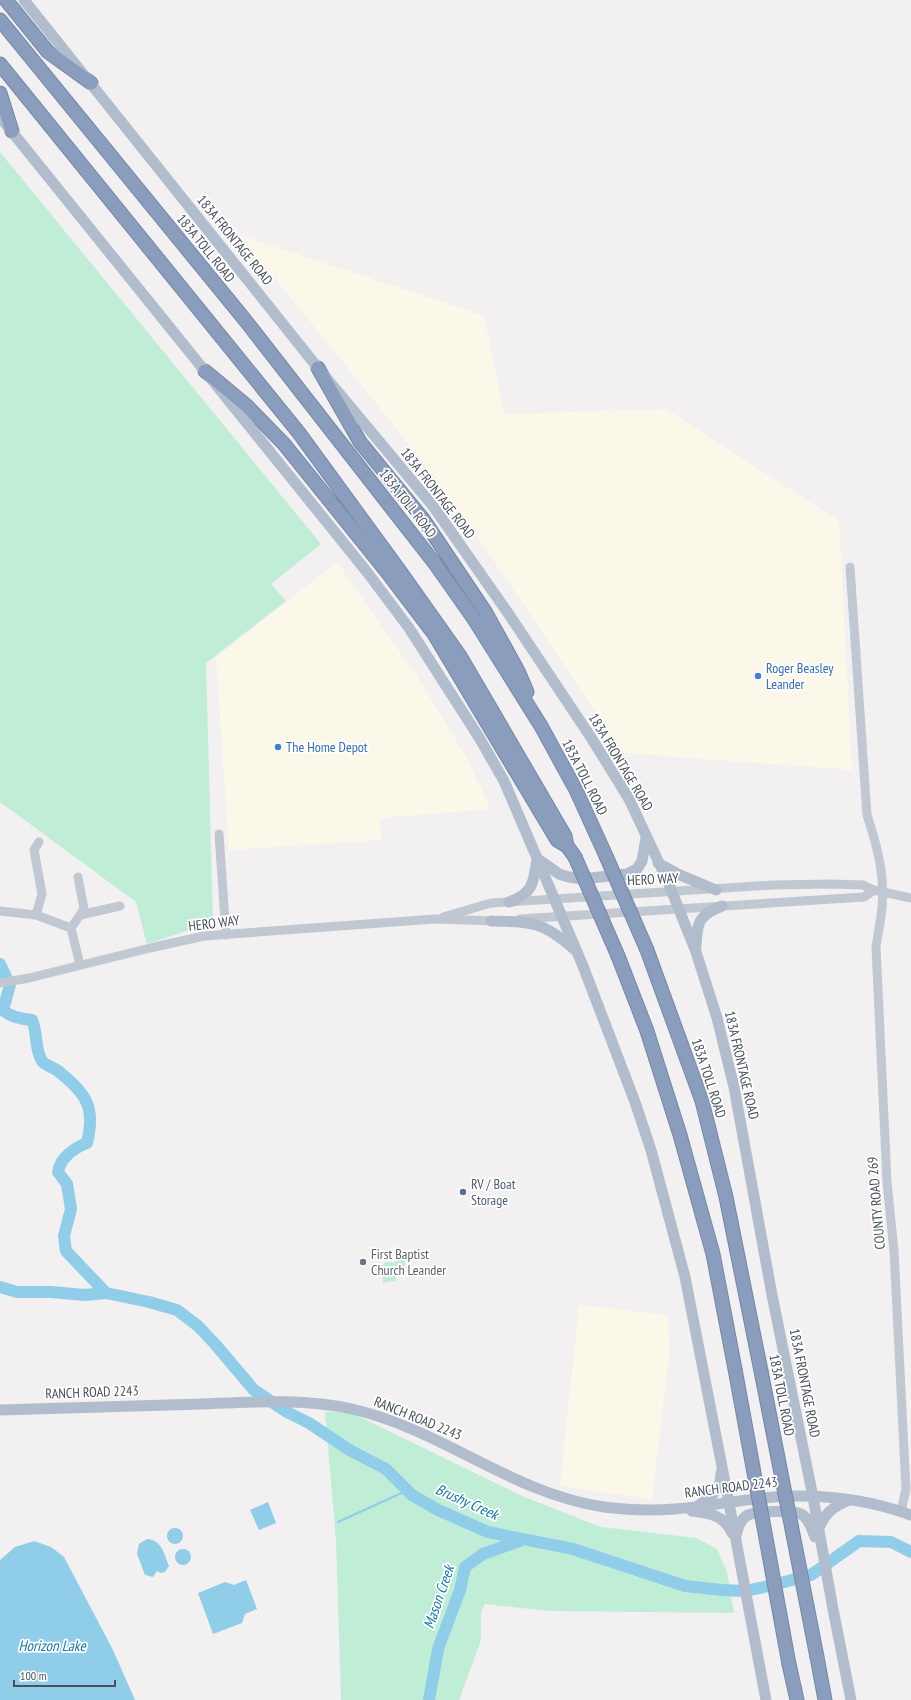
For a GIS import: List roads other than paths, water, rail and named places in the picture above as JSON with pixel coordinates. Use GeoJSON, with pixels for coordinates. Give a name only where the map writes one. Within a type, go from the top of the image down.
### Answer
{"type":"FeatureCollection","features":[{"type":"Feature","properties":{"kind":"highway"},"geometry":{"type":"LineString","coordinates":[[6,0],[48,52],[91,83]]}},
{"type":"Feature","properties":{"kind":"highway","name":"183A TOLL ROAD"},"geometry":{"type":"LineString","coordinates":[[0,20],[245,320],[436,565],[474,619],[541,726],[576,790],[648,950],[702,1101],[726,1197],[825,1700]]}},
{"type":"Feature","properties":{"kind":"highway"},"geometry":{"type":"LineString","coordinates":[[0,64],[298,433],[408,582],[460,656],[565,836],[567,846],[575,858],[618,956],[647,1031],[680,1135],[712,1254],[797,1700]]}},
{"type":"Feature","properties":{"kind":"highway"},"geometry":{"type":"LineString","coordinates":[[0,93],[12,131]]}},
{"type":"Feature","properties":{"kind":"highway"},"geometry":{"type":"LineString","coordinates":[[318,368],[360,442],[423,519],[486,613],[518,671],[541,726]]}},
{"type":"Feature","properties":{"kind":"highway"},"geometry":{"type":"LineString","coordinates":[[205,371],[247,406],[284,444],[387,572],[434,634],[557,840],[567,846]]}},
{"type":"Feature","properties":{"kind":"main road","name":"183A FRONTAGE ROAD"},"geometry":{"type":"LineString","coordinates":[[24,0],[318,368],[433,506],[508,613],[592,739],[629,799],[696,952],[717,1018],[734,1087],[772,1295],[813,1497],[817,1532]]}},
{"type":"Feature","properties":{"kind":"main road"},"geometry":{"type":"LineString","coordinates":[[0,116],[367,572],[409,628],[480,739],[497,769],[538,858],[562,916],[630,1088],[651,1150],[684,1277],[729,1502],[766,1700]]}},
{"type":"Feature","properties":{"kind":"main road"},"geometry":{"type":"LineString","coordinates":[[538,858],[559,874],[569,877],[582,879],[627,874],[637,869],[642,861],[646,837]]}},
{"type":"Feature","properties":{"kind":"main road"},"geometry":{"type":"LineString","coordinates":[[509,902],[527,893],[532,883],[538,858]]}},
{"type":"Feature","properties":{"kind":"main road"},"geometry":{"type":"LineString","coordinates":[[658,863],[680,875],[716,890]]}},
{"type":"Feature","properties":{"kind":"main road"},"geometry":{"type":"LineString","coordinates":[[696,952],[697,929],[701,919],[708,911],[722,906]]}},
{"type":"Feature","properties":{"kind":"main road"},"geometry":{"type":"LineString","coordinates":[[491,921],[527,922],[542,926],[562,939],[576,952]]}},
{"type":"Feature","properties":{"kind":"main road","name":"RANCH ROAD 2243"},"geometry":{"type":"LineString","coordinates":[[0,1410],[253,1402],[329,1404],[390,1420],[446,1444],[505,1475],[556,1496],[579,1502],[620,1508],[650,1510],[792,1496],[849,1500],[906,1514]]}},
{"type":"Feature","properties":{"kind":"main road"},"geometry":{"type":"LineString","coordinates":[[696,1506],[710,1498],[716,1491],[721,1478],[721,1461]]}},
{"type":"Feature","properties":{"kind":"main road"},"geometry":{"type":"LineString","coordinates":[[817,1532],[827,1513],[836,1506],[849,1500]]}},
{"type":"Feature","properties":{"kind":"main road"},"geometry":{"type":"LineString","coordinates":[[678,1508],[718,1517],[728,1525],[735,1540]]}},
{"type":"Feature","properties":{"kind":"main road"},"geometry":{"type":"LineString","coordinates":[[735,1540],[739,1525],[748,1514],[774,1510],[800,1513],[817,1532],[851,1700]]}},
{"type":"Feature","properties":{"kind":"street","name":"COUNTY ROAD 269"},"geometry":{"type":"LineString","coordinates":[[850,567],[867,815],[876,842],[882,870],[878,891],[882,909],[878,926],[876,947],[887,1182],[894,1251],[906,1514]]}},
{"type":"Feature","properties":{"kind":"street"},"geometry":{"type":"LineString","coordinates":[[219,834],[226,935]]}},
{"type":"Feature","properties":{"kind":"street"},"geometry":{"type":"LineString","coordinates":[[36,915],[42,894],[34,850],[39,842]]}},
{"type":"Feature","properties":{"kind":"street"},"geometry":{"type":"LineString","coordinates":[[78,877],[84,909],[71,928],[80,965]]}},
{"type":"Feature","properties":{"kind":"street","name":"HERO WAY"},"geometry":{"type":"LineString","coordinates":[[435,919],[491,903],[554,899],[832,884],[863,885],[878,891]]}},
{"type":"Feature","properties":{"kind":"street","name":"HERO WAY"},"geometry":{"type":"LineString","coordinates":[[0,983],[204,936],[435,919],[491,921],[864,897],[878,891]]}},
{"type":"Feature","properties":{"kind":"street"},"geometry":{"type":"LineString","coordinates":[[878,891],[911,898]]}},
{"type":"Feature","properties":{"kind":"street"},"geometry":{"type":"LineString","coordinates":[[80,915],[120,906]]}},
{"type":"Feature","properties":{"kind":"street"},"geometry":{"type":"LineString","coordinates":[[0,911],[36,915],[71,928]]}},
{"type":"Feature","properties":{"kind":"water"},"geometry":{"type":"Polygon","coordinates":[[[268,1502],[276,1523],[259,1530],[250,1510],[268,1502]]]}},
{"type":"Feature","properties":{"kind":"water"},"geometry":{"type":"Polygon","coordinates":[[[175,1528],[182,1533],[183,1536],[178,1543],[175,1544],[168,1539],[167,1536],[172,1529],[175,1528]]]}},
{"type":"Feature","properties":{"kind":"water"},"geometry":{"type":"Polygon","coordinates":[[[147,1539],[156,1542],[162,1548],[169,1566],[165,1572],[161,1573],[157,1571],[153,1577],[145,1575],[137,1554],[139,1544],[147,1539]]]}},
{"type":"Feature","properties":{"kind":"water","name":"Horizon Lake"},"geometry":{"type":"Polygon","coordinates":[[[34,1541],[51,1547],[64,1557],[113,1650],[135,1700],[0,1700],[0,1560],[15,1547],[34,1541]]]}},
{"type":"Feature","properties":{"kind":"water"},"geometry":{"type":"Polygon","coordinates":[[[183,1549],[189,1551],[191,1557],[189,1563],[183,1565],[177,1563],[175,1557],[177,1551],[183,1549]]]}},
{"type":"Feature","properties":{"kind":"water"},"geometry":{"type":"Polygon","coordinates":[[[246,1580],[257,1609],[245,1614],[242,1623],[213,1634],[198,1593],[225,1582],[234,1585],[246,1580]]]}},
{"type":"Feature","properties":{"kind":"waterway"},"geometry":{"type":"LineString","coordinates":[[0,964],[10,985],[3,1010],[16,1017],[32,1020],[38,1051],[42,1061],[58,1071],[76,1086],[82,1094],[89,1110],[90,1120],[87,1143],[68,1154],[59,1167],[58,1172],[67,1184],[71,1209],[64,1236],[66,1251],[106,1293]]}},
{"type":"Feature","properties":{"kind":"waterway","name":"Brushy Creek"},"geometry":{"type":"LineString","coordinates":[[0,1287],[17,1292],[51,1292],[85,1295],[106,1293],[149,1302],[177,1310],[198,1326],[254,1390],[287,1412],[309,1423],[351,1451],[386,1469],[412,1495],[438,1510],[488,1532],[573,1549],[685,1586],[722,1590],[745,1591],[811,1575],[859,1541],[891,1542],[911,1552]]}},
{"type":"Feature","properties":{"kind":"waterway"},"geometry":{"type":"LineString","coordinates":[[338,1522],[406,1491]]}},
{"type":"Feature","properties":{"kind":"waterway","name":"Mason Creek"},"geometry":{"type":"LineString","coordinates":[[429,1700],[438,1649],[460,1590],[465,1567],[483,1554],[522,1540]]}},
{"type":"Feature","properties":{"kind":"place","name":"Roger Beasley Leander"},"geometry":{"type":"Point","coordinates":[758,676]}},
{"type":"Feature","properties":{"kind":"place","name":"The Home Depot"},"geometry":{"type":"Point","coordinates":[278,747]}},
{"type":"Feature","properties":{"kind":"place","name":"RV / Boat Storage"},"geometry":{"type":"Point","coordinates":[463,1192]}},
{"type":"Feature","properties":{"kind":"place","name":"First Baptist Church Leander"},"geometry":{"type":"Point","coordinates":[363,1262]}}]}
